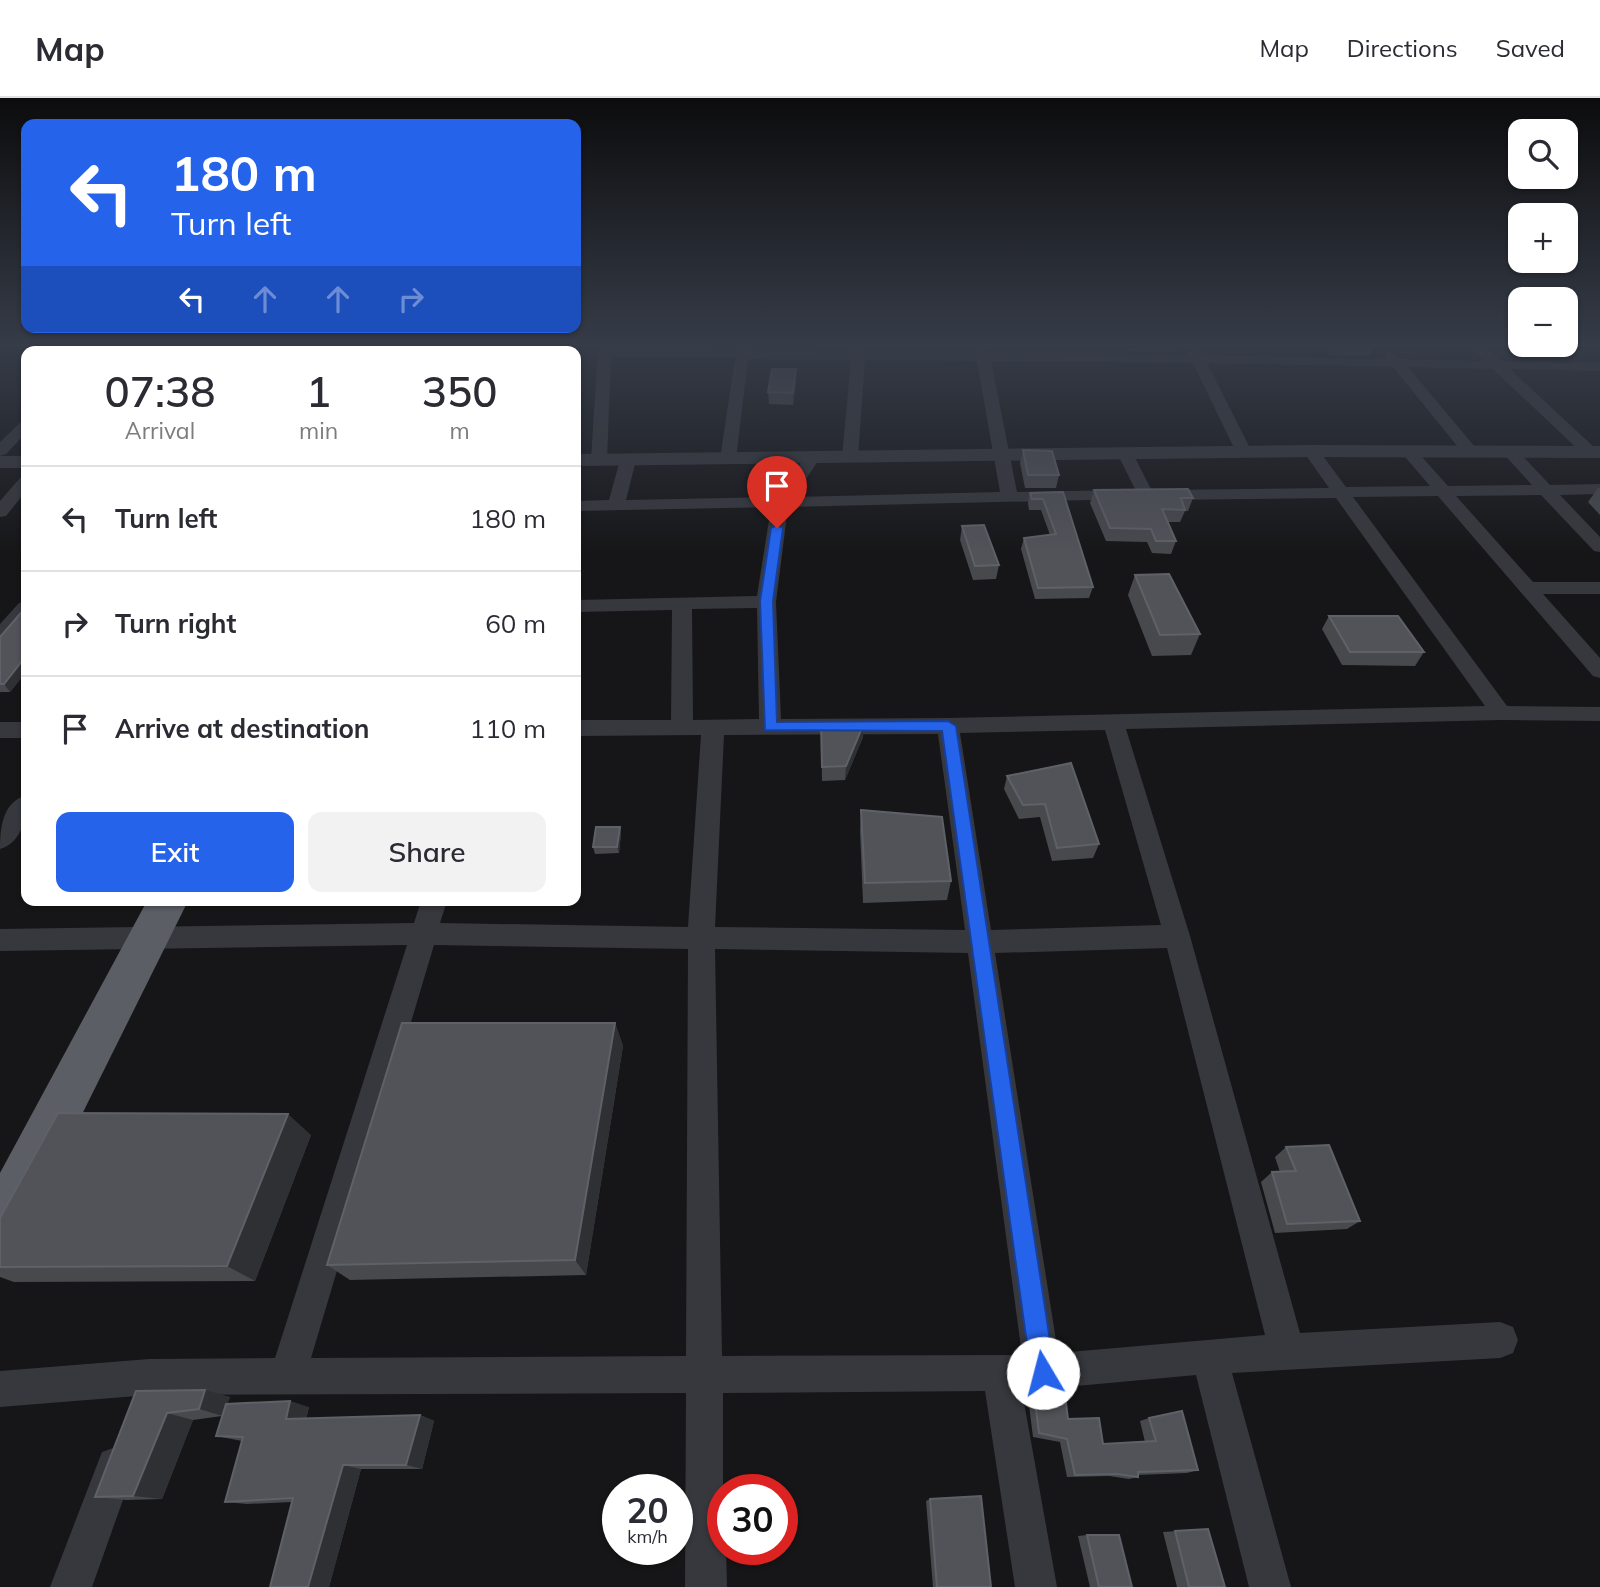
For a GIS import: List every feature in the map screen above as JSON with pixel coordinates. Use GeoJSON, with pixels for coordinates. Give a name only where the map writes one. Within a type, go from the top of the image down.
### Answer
{"type":"FeatureCollection","features":[{"type":"Feature","properties":{"kind":"highway"},"geometry":{"type":"LineString","coordinates":[[0,1225],[158,920]]}},
{"type":"Feature","properties":{"kind":"street"},"geometry":{"type":"LineString","coordinates":[[599,460],[601,416]]}},
{"type":"Feature","properties":{"kind":"street"},"geometry":{"type":"LineString","coordinates":[[728,459],[733,416]]}},
{"type":"Feature","properties":{"kind":"street"},"geometry":{"type":"LineString","coordinates":[[850,457],[853,416]]}},
{"type":"Feature","properties":{"kind":"street"},"geometry":{"type":"LineString","coordinates":[[993,416],[1009,496]]}},
{"type":"Feature","properties":{"kind":"street"},"geometry":{"type":"LineString","coordinates":[[1226,416],[1244,452]]}},
{"type":"Feature","properties":{"kind":"street"},"geometry":{"type":"LineString","coordinates":[[1441,416],[1469,450]]}},
{"type":"Feature","properties":{"kind":"street"},"geometry":{"type":"LineString","coordinates":[[1555,416],[1595,452]]}},
{"type":"Feature","properties":{"kind":"street"},"geometry":{"type":"LineString","coordinates":[[0,451],[21,430]]}},
{"type":"Feature","properties":{"kind":"street"},"geometry":{"type":"LineString","coordinates":[[581,460],[1311,451],[1595,452]]}},
{"type":"Feature","properties":{"kind":"street"},"geometry":{"type":"LineString","coordinates":[[1311,451],[1501,713]]}},
{"type":"Feature","properties":{"kind":"street"},"geometry":{"type":"LineString","coordinates":[[1408,451],[1600,671]]}},
{"type":"Feature","properties":{"kind":"street"},"geometry":{"type":"LineString","coordinates":[[1509,451],[1600,547]]}},
{"type":"Feature","properties":{"kind":"street"},"geometry":{"type":"LineString","coordinates":[[1125,453],[1146,495]]}},
{"type":"Feature","properties":{"kind":"street"},"geometry":{"type":"LineString","coordinates":[[770,727],[766,601],[780,503],[804,473],[812,458]]}},
{"type":"Feature","properties":{"kind":"street"},"geometry":{"type":"LineString","coordinates":[[615,505],[628,460]]}},
{"type":"Feature","properties":{"kind":"street"},"geometry":{"type":"LineString","coordinates":[[0,462],[21,461]]}},
{"type":"Feature","properties":{"kind":"street"},"geometry":{"type":"LineString","coordinates":[[0,513],[21,487]]}},
{"type":"Feature","properties":{"kind":"street"},"geometry":{"type":"LineString","coordinates":[[581,506],[1009,496],[1600,489]]}},
{"type":"Feature","properties":{"kind":"street"},"geometry":{"type":"LineString","coordinates":[[0,513],[21,513]]}},
{"type":"Feature","properties":{"kind":"street"},"geometry":{"type":"LineString","coordinates":[[1528,588],[1600,588]]}},
{"type":"Feature","properties":{"kind":"street"},"geometry":{"type":"LineString","coordinates":[[581,606],[766,601]]}},
{"type":"Feature","properties":{"kind":"street"},"geometry":{"type":"LineString","coordinates":[[682,603],[697,727],[706,1587]]}},
{"type":"Feature","properties":{"kind":"street"},"geometry":{"type":"LineString","coordinates":[[0,608],[21,607]]}},
{"type":"Feature","properties":{"kind":"street"},"geometry":{"type":"LineString","coordinates":[[0,636],[21,613]]}},
{"type":"Feature","properties":{"kind":"street"},"geometry":{"type":"LineString","coordinates":[[581,729],[948,726],[1113,720],[1501,713],[1600,714]]}},
{"type":"Feature","properties":{"kind":"street"},"geometry":{"type":"LineString","coordinates":[[1113,720],[1177,936],[1287,1352]]}},
{"type":"Feature","properties":{"kind":"street"},"geometry":{"type":"LineString","coordinates":[[948,726],[982,942],[1043,1373]]}},
{"type":"Feature","properties":{"kind":"street"},"geometry":{"type":"LineString","coordinates":[[0,730],[21,730]]}},
{"type":"Feature","properties":{"kind":"street"},"geometry":{"type":"LineString","coordinates":[[0,840],[21,811]]}},
{"type":"Feature","properties":{"kind":"street"},"geometry":{"type":"LineString","coordinates":[[286,1377],[432,906]]}},
{"type":"Feature","properties":{"kind":"street"},"geometry":{"type":"LineString","coordinates":[[0,940],[158,920],[424,934],[982,942],[1177,936]]}},
{"type":"Feature","properties":{"kind":"street"},"geometry":{"type":"LineString","coordinates":[[0,1389],[149,1377],[1043,1373],[1209,1356],[1500,1340]]}},
{"type":"Feature","properties":{"kind":"street"},"geometry":{"type":"LineString","coordinates":[[1209,1356],[1270,1587]]}},
{"type":"Feature","properties":{"kind":"street"},"geometry":{"type":"LineString","coordinates":[[1000,1372],[1036,1587]]}},
{"type":"Feature","properties":{"kind":"street"},"geometry":{"type":"LineString","coordinates":[[71,1587],[149,1377]]}},
{"type":"Feature","properties":{"kind":"building"},"geometry":{"type":"Polygon","coordinates":[[[1023,450],[1052,451],[1059,475],[1028,475],[1023,450]]]}},
{"type":"Feature","properties":{"kind":"building"},"geometry":{"type":"Polygon","coordinates":[[[1188,489],[1193,498],[1181,498],[1185,510],[1162,509],[1176,541],[1156,541],[1151,529],[1110,528],[1094,490],[1188,489]]]}},
{"type":"Feature","properties":{"kind":"building"},"geometry":{"type":"Polygon","coordinates":[[[1063,492],[1093,587],[1038,588],[1024,538],[1056,534],[1043,499],[1032,499],[1030,493],[1063,492]]]}},
{"type":"Feature","properties":{"kind":"building"},"geometry":{"type":"Polygon","coordinates":[[[984,525],[999,565],[975,566],[962,526],[984,525]]]}},
{"type":"Feature","properties":{"kind":"building"},"geometry":{"type":"Polygon","coordinates":[[[1169,574],[1200,634],[1160,635],[1135,575],[1169,574]]]}},
{"type":"Feature","properties":{"kind":"building"},"geometry":{"type":"Polygon","coordinates":[[[21,613],[21,662],[4,684],[0,684],[0,637],[21,613]]]}},
{"type":"Feature","properties":{"kind":"building"},"geometry":{"type":"Polygon","coordinates":[[[1329,616],[1398,616],[1424,652],[1350,652],[1329,616]]]}},
{"type":"Feature","properties":{"kind":"building"},"geometry":{"type":"Polygon","coordinates":[[[821,723],[864,723],[846,766],[822,767],[821,723]]]}},
{"type":"Feature","properties":{"kind":"building"},"geometry":{"type":"Polygon","coordinates":[[[1071,763],[1099,844],[1057,848],[1045,804],[1023,805],[1007,776],[1071,763]]]}},
{"type":"Feature","properties":{"kind":"building"},"geometry":{"type":"Polygon","coordinates":[[[861,810],[942,817],[951,881],[865,883],[861,810]]]}},
{"type":"Feature","properties":{"kind":"building"},"geometry":{"type":"Polygon","coordinates":[[[596,827],[620,827],[617,847],[593,847],[596,827]]]}},
{"type":"Feature","properties":{"kind":"building"},"geometry":{"type":"Polygon","coordinates":[[[402,1023],[615,1023],[575,1260],[327,1265],[402,1023]]]}},
{"type":"Feature","properties":{"kind":"building"},"geometry":{"type":"Polygon","coordinates":[[[58,1113],[288,1114],[227,1266],[0,1267],[0,1218],[58,1113]]]}},
{"type":"Feature","properties":{"kind":"building"},"geometry":{"type":"Polygon","coordinates":[[[1329,1145],[1360,1221],[1287,1224],[1272,1172],[1296,1171],[1286,1147],[1329,1145]]]}},
{"type":"Feature","properties":{"kind":"building"},"geometry":{"type":"Polygon","coordinates":[[[205,1390],[199,1409],[167,1413],[133,1496],[95,1497],[136,1391],[205,1390]]]}},
{"type":"Feature","properties":{"kind":"building"},"geometry":{"type":"Polygon","coordinates":[[[1034,1393],[1065,1395],[1068,1419],[1099,1418],[1103,1444],[1156,1441],[1149,1418],[1182,1411],[1198,1470],[1138,1472],[1138,1477],[1117,1474],[1075,1475],[1067,1439],[1039,1433],[1034,1393]]]}},
{"type":"Feature","properties":{"kind":"building"},"geometry":{"type":"Polygon","coordinates":[[[290,1401],[286,1419],[420,1415],[406,1465],[343,1465],[308,1587],[270,1587],[293,1498],[225,1502],[243,1437],[216,1436],[226,1404],[290,1401]]]}},
{"type":"Feature","properties":{"kind":"building"},"geometry":{"type":"Polygon","coordinates":[[[981,1496],[991,1587],[937,1587],[930,1499],[981,1496]]]}},
{"type":"Feature","properties":{"kind":"building"},"geometry":{"type":"Polygon","coordinates":[[[1208,1529],[1225,1587],[1189,1587],[1175,1531],[1208,1529]]]}},
{"type":"Feature","properties":{"kind":"building"},"geometry":{"type":"Polygon","coordinates":[[[1087,1535],[1119,1535],[1132,1587],[1099,1587],[1087,1535]]]}},
{"type":"Feature","properties":{"kind":"route"},"geometry":{"type":"LineString","coordinates":[[777,528],[766,601],[770,727],[948,726],[982,942],[1043,1373]]}}]}
